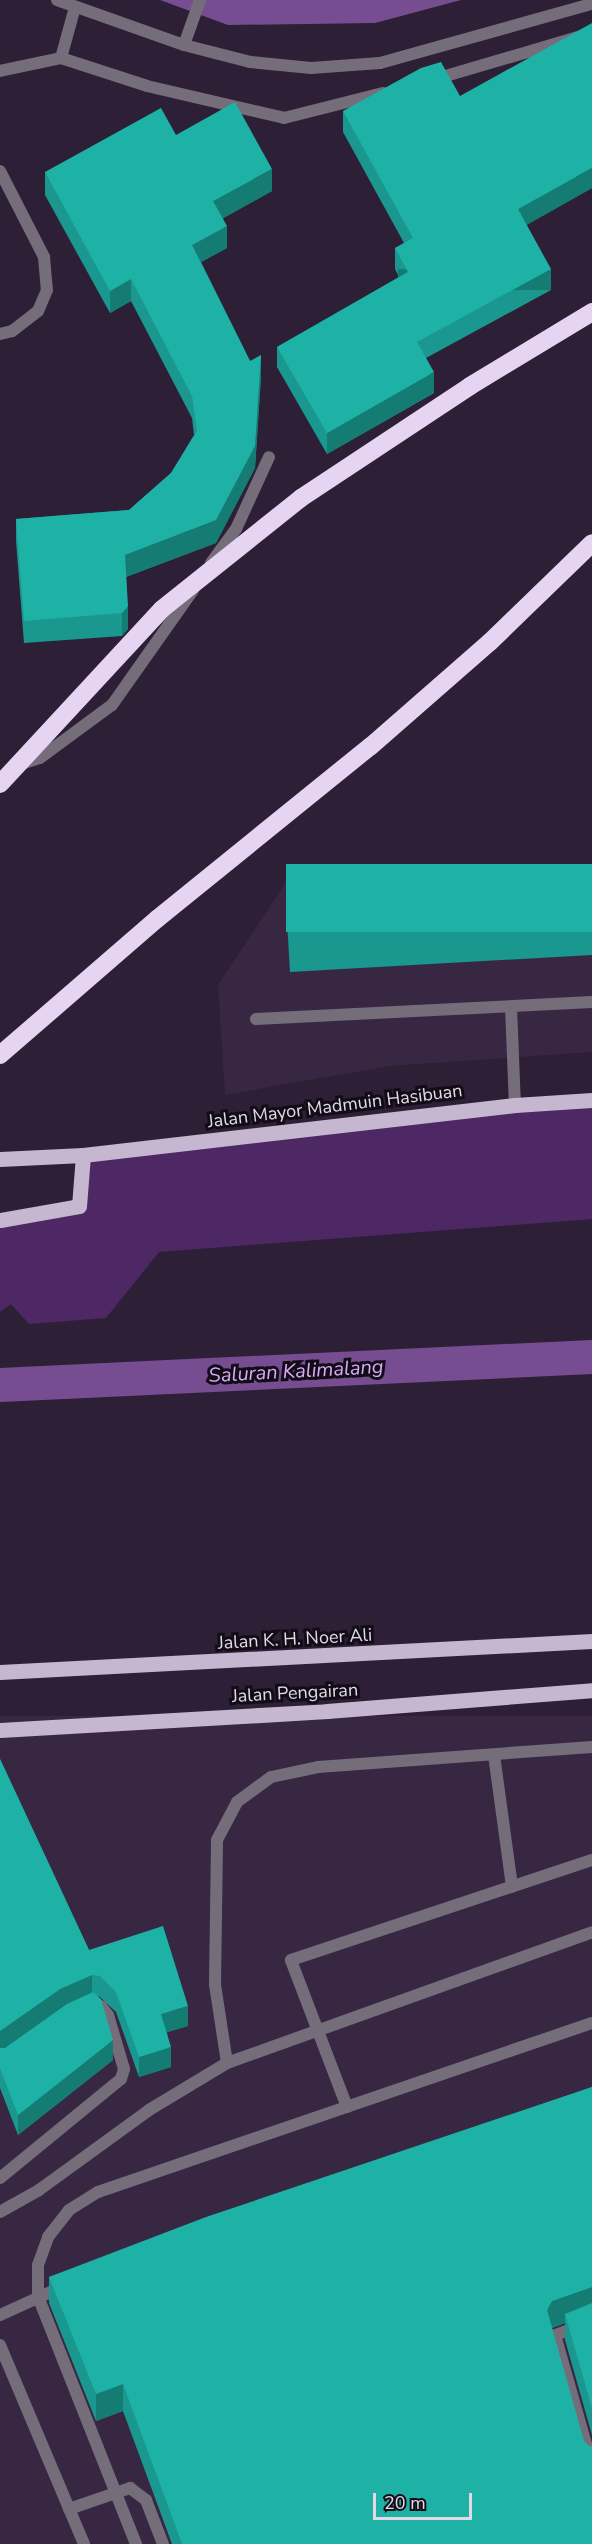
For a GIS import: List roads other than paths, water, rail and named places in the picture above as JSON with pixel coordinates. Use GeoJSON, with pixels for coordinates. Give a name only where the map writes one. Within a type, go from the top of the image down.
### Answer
{"type":"FeatureCollection","features":[{"type":"Feature","properties":{"kind":"highway"},"geometry":{"type":"LineString","coordinates":[[0,784],[162,609],[301,498],[470,386],[592,312]]}},
{"type":"Feature","properties":{"kind":"highway"},"geometry":{"type":"LineString","coordinates":[[0,1055],[157,919],[380,739],[490,642],[592,543]]}},
{"type":"Feature","properties":{"kind":"main road","name":"Jalan Mayor Madmuin Hasibuan"},"geometry":{"type":"LineString","coordinates":[[0,1159],[83,1155],[515,1105],[592,1101]]}},
{"type":"Feature","properties":{"kind":"main road"},"geometry":{"type":"LineString","coordinates":[[0,1220],[79,1206],[83,1155]]}},
{"type":"Feature","properties":{"kind":"main road","name":"Jalan K. H. Noer Ali"},"geometry":{"type":"LineString","coordinates":[[0,1672],[428,1652],[592,1641]]}},
{"type":"Feature","properties":{"kind":"main road","name":"Jalan Pengairan"},"geometry":{"type":"LineString","coordinates":[[0,1730],[327,1711],[592,1690]]}},
{"type":"Feature","properties":{"kind":"street"},"geometry":{"type":"LineString","coordinates":[[57,0],[184,45],[250,62],[311,68],[380,63],[592,4]]}},
{"type":"Feature","properties":{"kind":"street"},"geometry":{"type":"LineString","coordinates":[[184,45],[200,0]]}},
{"type":"Feature","properties":{"kind":"street"},"geometry":{"type":"LineString","coordinates":[[61,58],[75,7]]}},
{"type":"Feature","properties":{"kind":"street"},"geometry":{"type":"LineString","coordinates":[[423,82],[592,33]]}},
{"type":"Feature","properties":{"kind":"street"},"geometry":{"type":"LineString","coordinates":[[0,71],[61,58],[147,86],[284,118],[401,89]]}},
{"type":"Feature","properties":{"kind":"street"},"geometry":{"type":"LineString","coordinates":[[0,334],[12,331],[38,311],[47,290],[44,257],[2,176]]}},
{"type":"Feature","properties":{"kind":"street"},"geometry":{"type":"LineString","coordinates":[[0,772],[39,758],[112,705],[236,528],[269,457]]}},
{"type":"Feature","properties":{"kind":"street"},"geometry":{"type":"LineString","coordinates":[[256,1019],[592,1002]]}},
{"type":"Feature","properties":{"kind":"street"},"geometry":{"type":"LineString","coordinates":[[511,1007],[515,1105]]}},
{"type":"Feature","properties":{"kind":"street"},"geometry":{"type":"LineString","coordinates":[[227,2063],[215,1985],[217,1840],[237,1802],[272,1777],[318,1767],[592,1747]]}},
{"type":"Feature","properties":{"kind":"street"},"geometry":{"type":"LineString","coordinates":[[494,1755],[512,1887]]}},
{"type":"Feature","properties":{"kind":"street"},"geometry":{"type":"LineString","coordinates":[[347,2107],[316,2031],[291,1960],[592,1860]]}},
{"type":"Feature","properties":{"kind":"street"},"geometry":{"type":"LineString","coordinates":[[0,2212],[39,2190],[158,2104],[227,2063],[592,1932]]}},
{"type":"Feature","properties":{"kind":"street"},"geometry":{"type":"LineString","coordinates":[[0,2178],[121,2079],[124,2069],[108,2014],[95,2003],[81,2008]]}},
{"type":"Feature","properties":{"kind":"street"},"geometry":{"type":"LineString","coordinates":[[136,2544],[38,2297],[38,2265],[48,2237],[69,2210],[98,2192],[592,2023]]}},
{"type":"Feature","properties":{"kind":"street"},"geometry":{"type":"LineString","coordinates":[[0,2315],[80,2280]]}},
{"type":"Feature","properties":{"kind":"street"},"geometry":{"type":"LineString","coordinates":[[592,2321],[555,2335],[592,2465]]}},
{"type":"Feature","properties":{"kind":"street"},"geometry":{"type":"LineString","coordinates":[[0,2344],[84,2544]]}},
{"type":"Feature","properties":{"kind":"street"},"geometry":{"type":"LineString","coordinates":[[69,2509],[130,2488],[146,2500],[163,2544]]}},
{"type":"Feature","properties":{"kind":"waterway","name":"Saluran Kalimalang"},"geometry":{"type":"LineString","coordinates":[[0,1385],[592,1357]]}}]}
